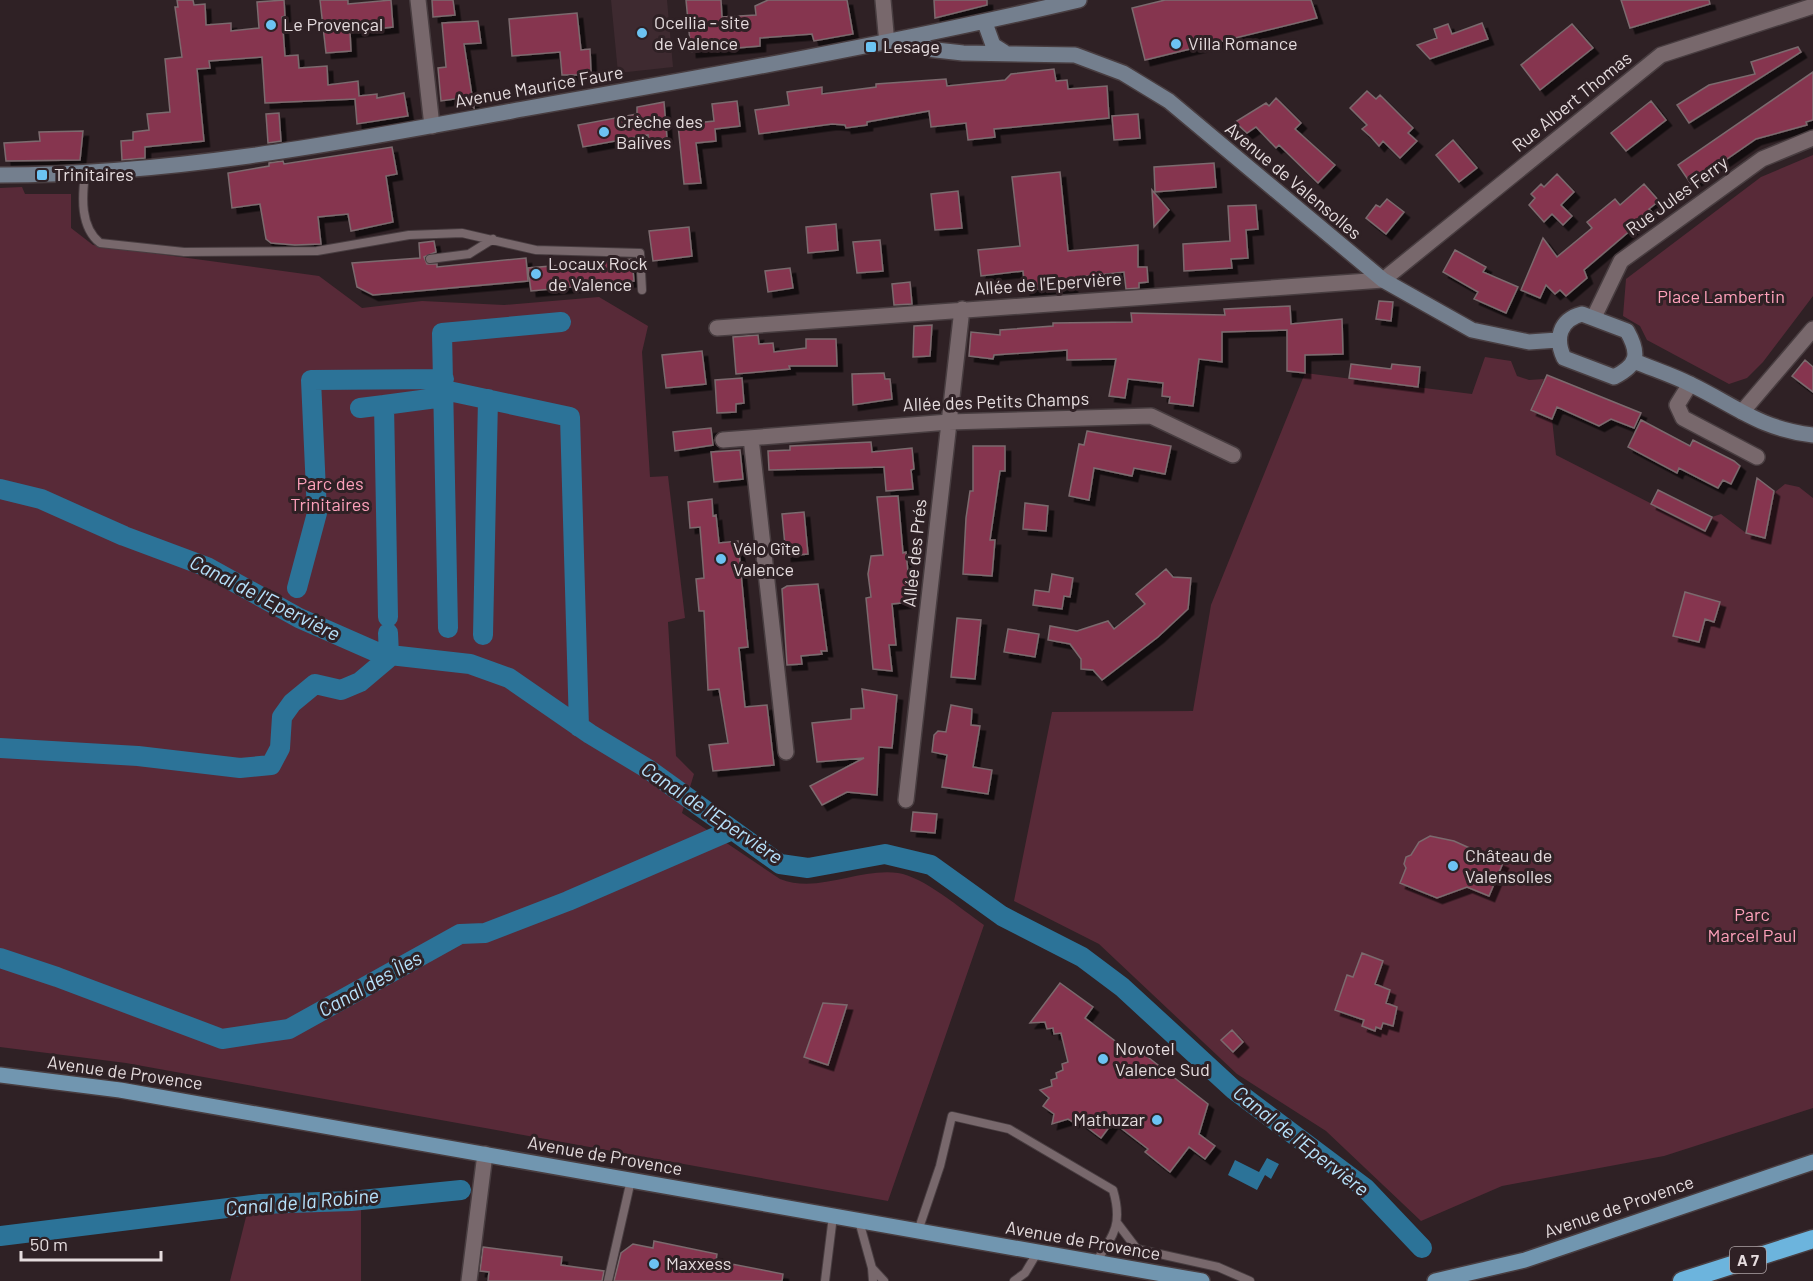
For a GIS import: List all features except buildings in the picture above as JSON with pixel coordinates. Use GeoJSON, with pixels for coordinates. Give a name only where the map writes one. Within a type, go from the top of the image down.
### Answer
{"type":"FeatureCollection","features":[{"type":"Feature","properties":{"kind":"highway","name":"A 7"},"geometry":{"type":"LineString","coordinates":[[1682,1281],[1813,1239]]}},
{"type":"Feature","properties":{"kind":"main road","name":"Avenue de Provence"},"geometry":{"type":"LineString","coordinates":[[0,1076],[120,1090],[1202,1281]]}},
{"type":"Feature","properties":{"kind":"main road","name":"Avenue de Provence"},"geometry":{"type":"LineString","coordinates":[[1435,1281],[1525,1260],[1813,1162]]}},
{"type":"Feature","properties":{"kind":"street"},"geometry":{"type":"LineString","coordinates":[[418,0],[432,126]]}},
{"type":"Feature","properties":{"kind":"street"},"geometry":{"type":"LineString","coordinates":[[883,0],[887,44]]}},
{"type":"Feature","properties":{"kind":"street","name":"Avenue Maurice Faure"},"geometry":{"type":"LineString","coordinates":[[0,175],[85,174],[238,159],[887,44],[1079,0]]}},
{"type":"Feature","properties":{"kind":"street","name":"Rue Albert Thomas"},"geometry":{"type":"LineString","coordinates":[[1383,280],[1661,55],[1813,6]]}},
{"type":"Feature","properties":{"kind":"street"},"geometry":{"type":"LineString","coordinates":[[985,23],[993,45],[1004,52]]}},
{"type":"Feature","properties":{"kind":"street","name":"Avenue de Valensolles"},"geometry":{"type":"LineString","coordinates":[[919,37],[927,49],[963,53],[1075,55],[1132,79],[1169,101],[1383,280],[1472,330],[1529,342],[1558,340]]}},
{"type":"Feature","properties":{"kind":"street","name":"Rue Jules Ferry"},"geometry":{"type":"LineString","coordinates":[[1594,317],[1621,261],[1762,159],[1813,138]]}},
{"type":"Feature","properties":{"kind":"street","name":"Allée de l'Epervière"},"geometry":{"type":"LineString","coordinates":[[717,328],[1383,280]]}},
{"type":"Feature","properties":{"kind":"street","name":"Allée des Prés"},"geometry":{"type":"LineString","coordinates":[[906,800],[962,309]]}},
{"type":"Feature","properties":{"kind":"street"},"geometry":{"type":"LineString","coordinates":[[1582,314],[1594,317],[1628,331],[1635,346],[1634,361],[1627,370],[1614,377],[1564,358],[1558,340],[1563,325],[1574,316],[1582,314]]}},
{"type":"Feature","properties":{"kind":"street"},"geometry":{"type":"LineString","coordinates":[[1742,412],[1813,329]]}},
{"type":"Feature","properties":{"kind":"street"},"geometry":{"type":"LineString","coordinates":[[1634,361],[1690,384],[1762,423],[1785,432],[1813,435]]}},
{"type":"Feature","properties":{"kind":"street"},"geometry":{"type":"LineString","coordinates":[[1690,384],[1677,405],[1683,418],[1757,457]]}},
{"type":"Feature","properties":{"kind":"street","name":"Allée des Petits Champs"},"geometry":{"type":"LineString","coordinates":[[723,440],[949,422],[1151,416],[1233,455]]}},
{"type":"Feature","properties":{"kind":"street"},"geometry":{"type":"LineString","coordinates":[[751,438],[786,752]]}},
{"type":"Feature","properties":{"kind":"street"},"geometry":{"type":"LineString","coordinates":[[469,1281],[485,1154]]}},
{"type":"Feature","properties":{"kind":"lane"},"geometry":{"type":"LineString","coordinates":[[85,174],[82,194],[87,225],[91,236],[100,243],[184,252],[317,251],[409,235],[462,233],[536,250],[640,253],[642,290]]}},
{"type":"Feature","properties":{"kind":"lane"},"geometry":{"type":"LineString","coordinates":[[430,259],[469,254],[493,239]]}},
{"type":"Feature","properties":{"kind":"lane"},"geometry":{"type":"LineString","coordinates":[[918,1231],[935,1183],[952,1116],[1009,1129],[1113,1190],[1118,1207],[1118,1224],[1095,1263]]}},
{"type":"Feature","properties":{"kind":"lane"},"geometry":{"type":"LineString","coordinates":[[608,1281],[631,1180]]}},
{"type":"Feature","properties":{"kind":"lane"},"geometry":{"type":"LineString","coordinates":[[825,1281],[833,1216]]}},
{"type":"Feature","properties":{"kind":"lane"},"geometry":{"type":"LineString","coordinates":[[859,1221],[872,1268],[873,1281]]}},
{"type":"Feature","properties":{"kind":"lane"},"geometry":{"type":"LineString","coordinates":[[1118,1224],[1137,1250],[1218,1266],[1250,1281]]}},
{"type":"Feature","properties":{"kind":"lane"},"geometry":{"type":"LineString","coordinates":[[1014,1281],[1024,1273],[1037,1253]]}},
{"type":"Feature","properties":{"kind":"lane"},"geometry":{"type":"LineString","coordinates":[[872,1268],[884,1281]]}},
{"type":"Feature","properties":{"kind":"shaded area","name":"Ocellia - site de Valence"},"geometry":{"type":"Polygon","coordinates":[[[611,0],[667,0],[673,67],[618,73],[611,0]]]}},
{"type":"Feature","properties":{"kind":"green space","name":"Place Lambertin"},"geometry":{"type":"Polygon","coordinates":[[[1813,155],[1813,296],[1763,362],[1747,378],[1729,384],[1647,340],[1640,326],[1623,316],[1626,279],[1761,177],[1813,155]]]}},
{"type":"Feature","properties":{"kind":"green space","name":"Parc des Trinitaires"},"geometry":{"type":"Polygon","coordinates":[[[22,187],[25,194],[71,194],[71,228],[93,245],[319,276],[362,308],[422,301],[504,305],[599,297],[648,326],[642,352],[650,477],[668,476],[685,618],[668,622],[676,756],[694,774],[682,813],[780,879],[809,884],[883,872],[898,873],[931,887],[984,925],[888,1201],[126,1063],[0,1047],[0,188],[22,187]]]}},
{"type":"Feature","properties":{"kind":"green space","name":"Parc Marcel Paul"},"geometry":{"type":"Polygon","coordinates":[[[1485,357],[1511,361],[1517,376],[1529,380],[1544,379],[1531,409],[1552,419],[1556,455],[1705,531],[1712,517],[1721,514],[1746,533],[1765,538],[1774,493],[1785,484],[1799,487],[1813,498],[1813,1108],[1664,1156],[1502,1186],[1421,1221],[1326,1131],[1237,1074],[1099,944],[1014,901],[1052,712],[1193,711],[1211,605],[1305,373],[1472,394],[1485,357]]]}},
{"type":"Feature","properties":{"kind":"green space"},"geometry":{"type":"Polygon","coordinates":[[[361,1204],[361,1281],[230,1281],[248,1209],[361,1204]]]}},
{"type":"Feature","properties":{"kind":"water"},"geometry":{"type":"Polygon","coordinates":[[[1267,1158],[1279,1164],[1271,1179],[1265,1175],[1257,1190],[1228,1175],[1235,1160],[1259,1172],[1267,1158]]]}},
{"type":"Feature","properties":{"kind":"waterway"},"geometry":{"type":"LineString","coordinates":[[448,628],[442,333],[561,322]]}},
{"type":"Feature","properties":{"kind":"waterway"},"geometry":{"type":"LineString","coordinates":[[297,588],[317,513],[311,380],[444,379]]}},
{"type":"Feature","properties":{"kind":"waterway"},"geometry":{"type":"LineString","coordinates":[[444,390],[570,417],[579,727]]}},
{"type":"Feature","properties":{"kind":"waterway"},"geometry":{"type":"LineString","coordinates":[[388,617],[384,405],[444,397]]}},
{"type":"Feature","properties":{"kind":"waterway"},"geometry":{"type":"LineString","coordinates":[[483,635],[488,399]]}},
{"type":"Feature","properties":{"kind":"waterway"},"geometry":{"type":"LineString","coordinates":[[360,408],[384,405]]}},
{"type":"Feature","properties":{"kind":"waterway","name":"Canal de l'Epervière"},"geometry":{"type":"LineString","coordinates":[[0,489],[41,499],[124,536],[207,567],[299,618],[381,654],[470,664],[509,678],[590,734],[648,769],[780,864],[808,868],[885,854],[931,865],[1002,916],[1082,957],[1122,987],[1233,1089],[1365,1188],[1422,1248]]}},
{"type":"Feature","properties":{"kind":"waterway"},"geometry":{"type":"LineString","coordinates":[[388,633],[389,655]]}},
{"type":"Feature","properties":{"kind":"waterway","name":"Canal des Îles"},"geometry":{"type":"LineString","coordinates":[[0,748],[138,756],[240,768],[271,765],[280,748],[282,717],[292,703],[315,684],[341,690],[360,682],[392,655]]}},
{"type":"Feature","properties":{"kind":"waterway","name":"Canal des Îles"},"geometry":{"type":"LineString","coordinates":[[0,958],[222,1039],[289,1029],[460,934],[485,933],[568,901],[732,830]]}},
{"type":"Feature","properties":{"kind":"waterway","name":"Canal de la Robine"},"geometry":{"type":"LineString","coordinates":[[0,1236],[260,1204],[351,1201],[461,1190]]}},
{"type":"Feature","properties":{"kind":"place","name":"Le Provençal"},"geometry":{"type":"Point","coordinates":[271,25]}},
{"type":"Feature","properties":{"kind":"place","name":"Ocellia - site de Valence"},"geometry":{"type":"Point","coordinates":[642,33]}},
{"type":"Feature","properties":{"kind":"place","name":"Villa Romance"},"geometry":{"type":"Point","coordinates":[1176,44]}},
{"type":"Feature","properties":{"kind":"place","name":"Lesage"},"geometry":{"type":"Point","coordinates":[871,47]}},
{"type":"Feature","properties":{"kind":"place","name":"Crèche des Balives"},"geometry":{"type":"Point","coordinates":[604,132]}},
{"type":"Feature","properties":{"kind":"place","name":"Trinitaires"},"geometry":{"type":"Point","coordinates":[42,175]}},
{"type":"Feature","properties":{"kind":"place","name":"Locaux Rock de Valence"},"geometry":{"type":"Point","coordinates":[536,274]}},
{"type":"Feature","properties":{"kind":"place","name":"Vélo Gîte Valence"},"geometry":{"type":"Point","coordinates":[721,559]}},
{"type":"Feature","properties":{"kind":"place","name":"Château de Valensolles"},"geometry":{"type":"Point","coordinates":[1453,866]}},
{"type":"Feature","properties":{"kind":"place","name":"Novotel Valence Sud"},"geometry":{"type":"Point","coordinates":[1103,1059]}},
{"type":"Feature","properties":{"kind":"place","name":"Mathuzar"},"geometry":{"type":"Point","coordinates":[1157,1120]}},
{"type":"Feature","properties":{"kind":"place","name":"Maxxess"},"geometry":{"type":"Point","coordinates":[654,1264]}}]}
